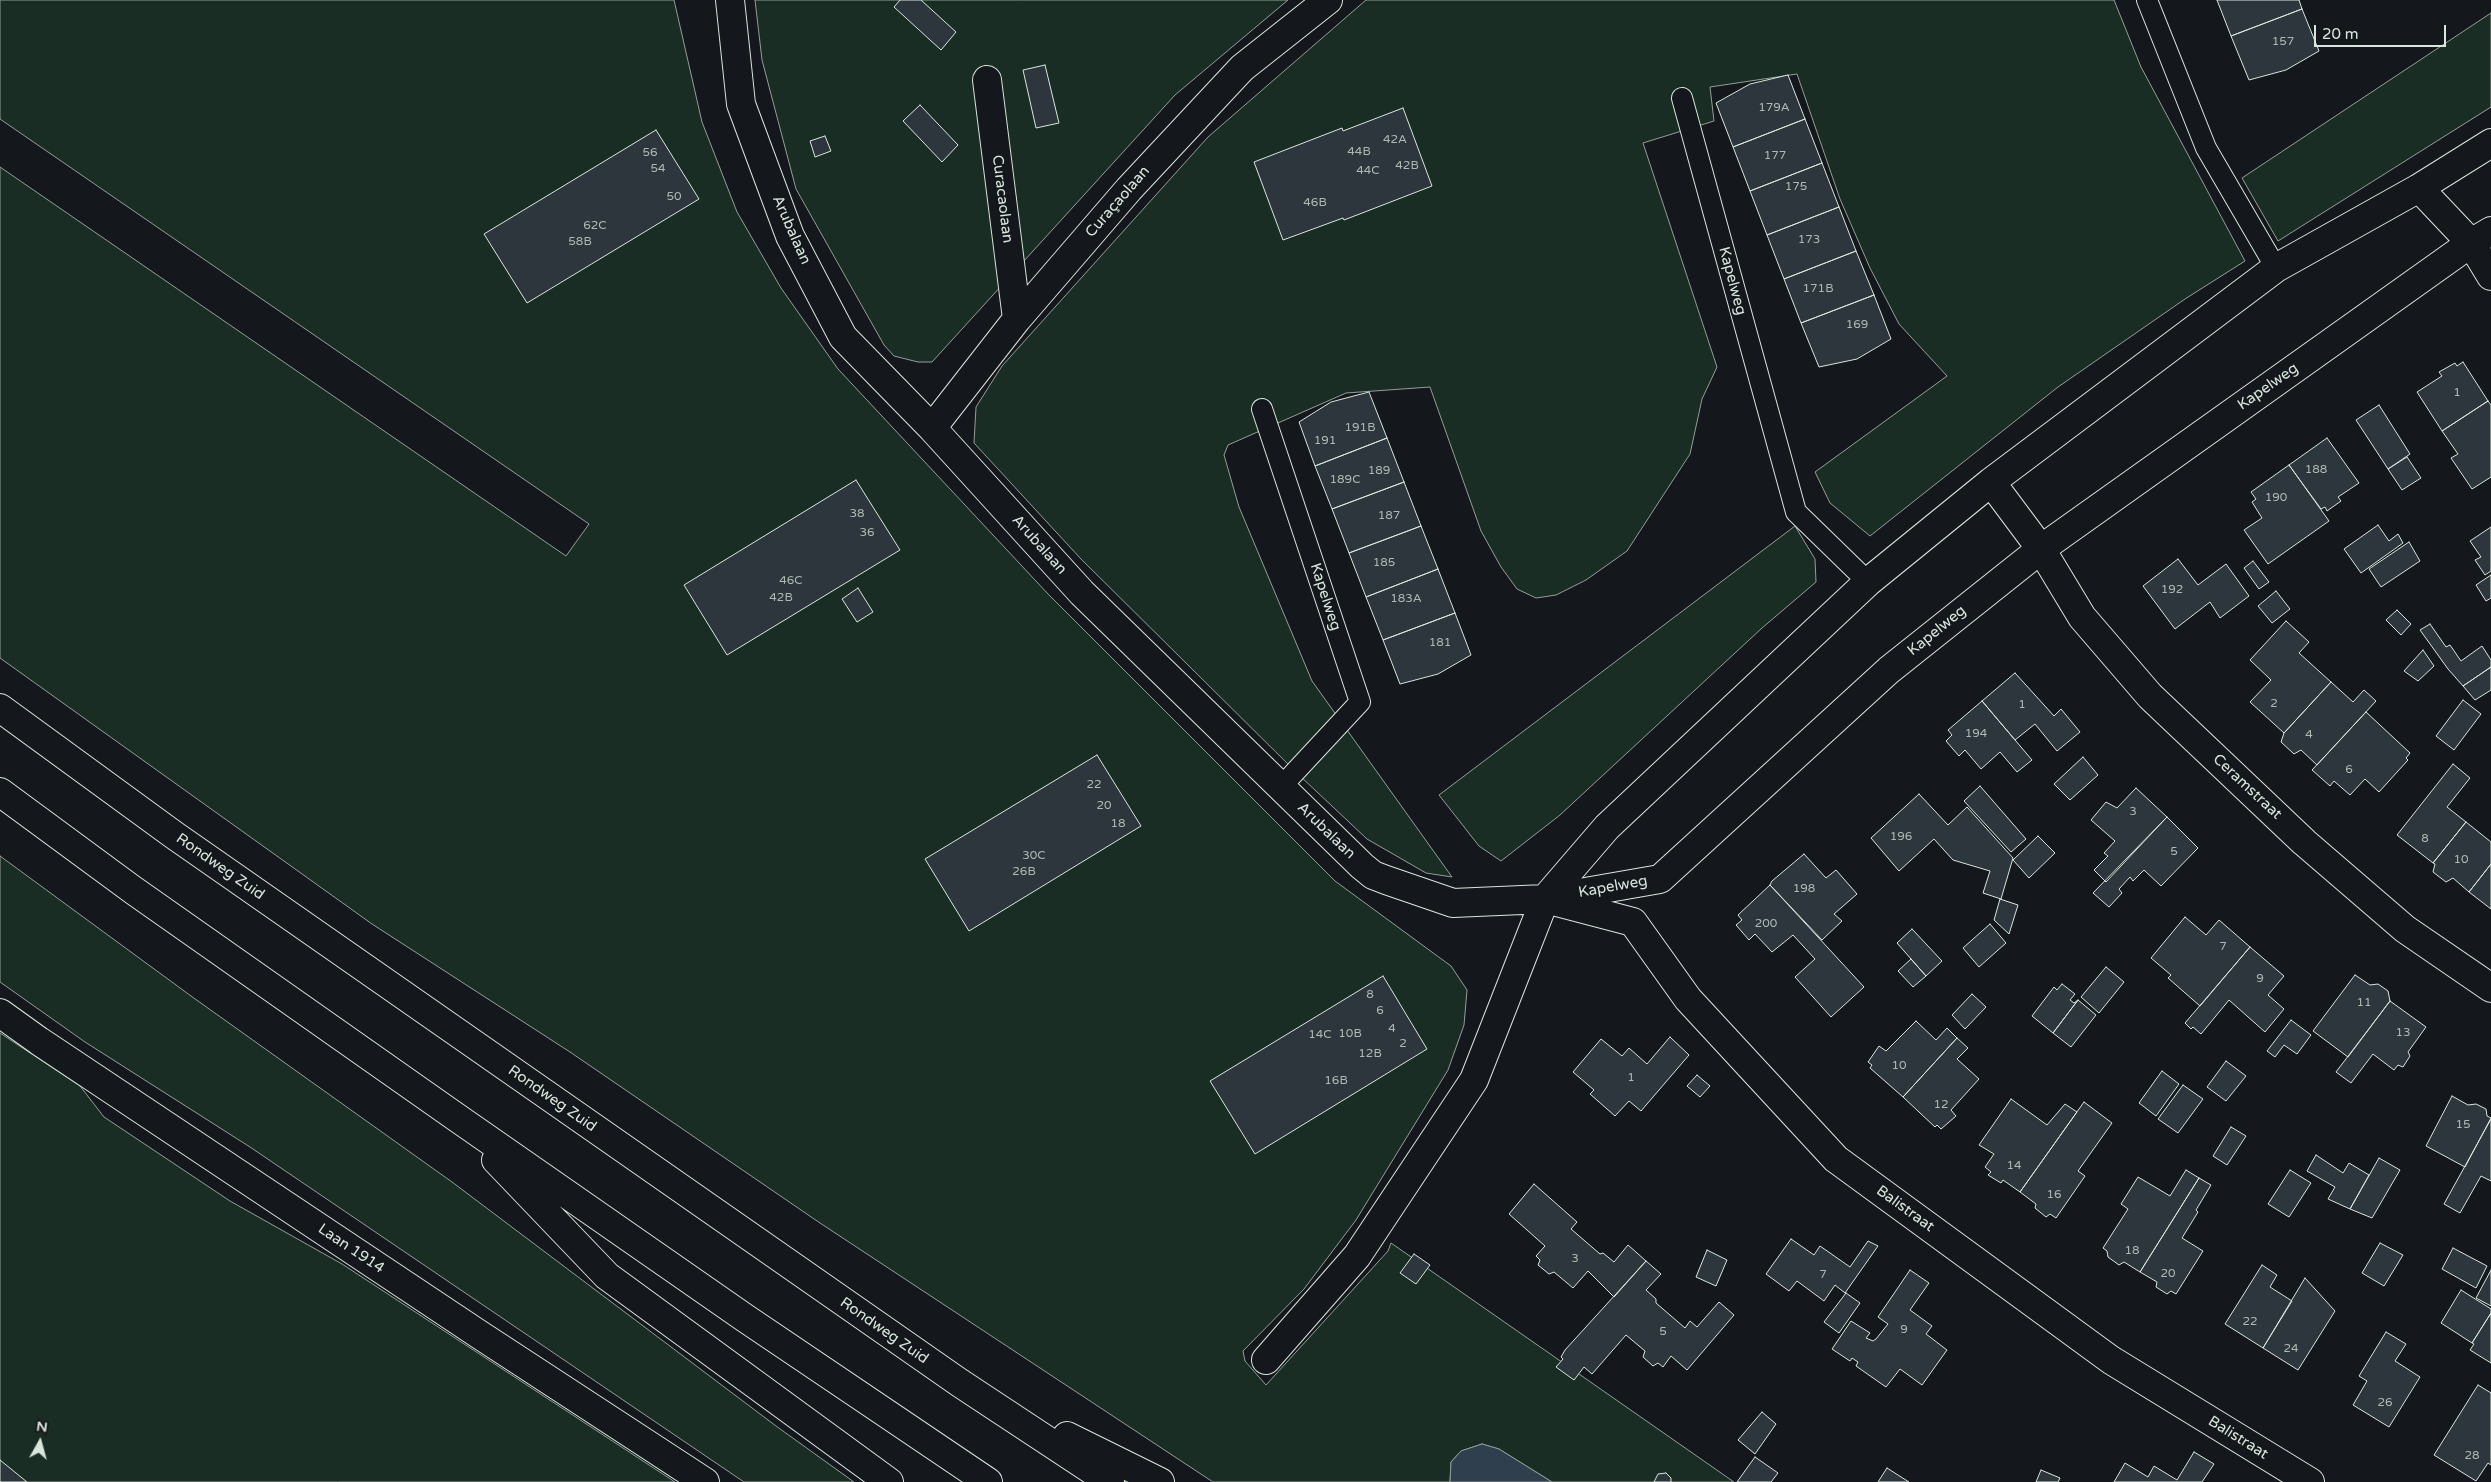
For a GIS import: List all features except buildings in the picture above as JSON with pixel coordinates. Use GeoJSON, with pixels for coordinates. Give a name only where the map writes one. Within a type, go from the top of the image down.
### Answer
{"type":"FeatureCollection","features":[{"type":"Feature","properties":{"kind":"street","name":"Arubalaan"},"geometry":{"type":"LineString","coordinates":[[730,0],[741,104],[790,236],[843,337],[932,428],[1082,593],[1280,788],[1373,875],[1453,903],[1545,899]]}},
{"type":"Feature","properties":{"kind":"street","name":"Curaçaolaan"},"geometry":{"type":"LineString","coordinates":[[932,428],[1018,319],[1129,189],[1242,68],[1328,0]]}},
{"type":"Feature","properties":{"kind":"street","name":"Curacaolaan"},"geometry":{"type":"LineString","coordinates":[[987,80],[1018,319]]}},
{"type":"Feature","properties":{"kind":"street","name":"Kapelweg"},"geometry":{"type":"LineString","coordinates":[[1545,899],[1607,827],[1868,582],[1990,482],[2276,268],[2419,188],[2491,143]]}},
{"type":"Feature","properties":{"kind":"street"},"geometry":{"type":"LineString","coordinates":[[2419,188],[2481,237],[2491,276]]}},
{"type":"Feature","properties":{"kind":"street","name":"Kapelweg"},"geometry":{"type":"LineString","coordinates":[[1545,899],[1660,879],[1889,670],[2041,549],[2481,237]]}},
{"type":"Feature","properties":{"kind":"street"},"geometry":{"type":"LineString","coordinates":[[1990,482],[2041,549]]}},
{"type":"Feature","properties":{"kind":"street","name":"Ceramstraat"},"geometry":{"type":"LineString","coordinates":[[2041,549],[2082,617],[2150,696],[2304,842],[2405,929],[2491,988]]}},
{"type":"Feature","properties":{"kind":"street","name":"Rondweg Zuid"},"geometry":{"type":"LineString","coordinates":[[0,708],[174,835],[960,1384],[1110,1482]]}},
{"type":"Feature","properties":{"kind":"street"},"geometry":{"type":"LineString","coordinates":[[0,792],[133,890],[456,1117],[745,1318],[988,1482]]}},
{"type":"Feature","properties":{"kind":"street"},"geometry":{"type":"LineString","coordinates":[[1266,1360],[1357,1256],[1474,1080],[1545,899]]}},
{"type":"Feature","properties":{"kind":"street","name":"Balistraat"},"geometry":{"type":"LineString","coordinates":[[1545,899],[1633,922],[1688,999],[1836,1159],[2111,1360],[2310,1482]]}},
{"type":"Feature","properties":{"kind":"street","name":"Laan 1914"},"geometry":{"type":"LineString","coordinates":[[0,1013],[39,1041],[438,1307],[705,1482]]}},
{"type":"Feature","properties":{"kind":"street"},"geometry":{"type":"LineString","coordinates":[[456,1117],[607,1276],[889,1482]]}},
{"type":"Feature","properties":{"kind":"street"},"geometry":{"type":"LineString","coordinates":[[960,1384],[1160,1482]]}},
{"type":"Feature","properties":{"kind":"lane"},"geometry":{"type":"LineString","coordinates":[[2147,0],[2206,148],[2276,268]]}},
{"type":"Feature","properties":{"kind":"lane","name":"Kapelweg"},"geometry":{"type":"LineString","coordinates":[[1682,98],[1796,512],[1868,582]]}},
{"type":"Feature","properties":{"kind":"lane","name":"Kapelweg"},"geometry":{"type":"LineString","coordinates":[[1262,409],[1360,702],[1280,788]]}},
{"type":"Feature","properties":{"kind":"green space"},"geometry":{"type":"Polygon","coordinates":[[[0,0],[674,0],[702,122],[737,212],[781,288],[838,369],[1049,595],[1335,881],[1451,966],[1467,990],[1464,1025],[1448,1070],[1356,1220],[1304,1289],[1243,1351],[1245,1361],[1266,1385],[1388,1251],[1391,1243],[1734,1482],[1552,1482],[1499,1449],[1482,1444],[1461,1451],[1451,1462],[1450,1482],[1213,1482],[820,1223],[570,1052],[372,924],[0,658],[0,167],[566,556],[589,524],[0,119],[0,0]]]}},
{"type":"Feature","properties":{"kind":"green space"},"geometry":{"type":"Polygon","coordinates":[[[755,0],[1288,0],[1175,95],[932,362],[918,362],[894,356],[884,345],[796,189],[762,60],[755,0]]]}},
{"type":"Feature","properties":{"kind":"green space"},"geometry":{"type":"Polygon","coordinates":[[[1366,0],[2114,0],[2141,67],[2245,261],[2185,299],[2058,387],[1870,536],[1830,503],[1815,472],[1947,376],[1899,324],[1870,268],[1840,199],[1797,74],[1710,87],[1714,121],[1643,143],[1717,367],[1702,399],[1690,454],[1627,551],[1586,580],[1556,595],[1536,598],[1517,589],[1501,567],[1481,531],[1430,387],[1346,393],[1228,445],[1224,455],[1239,507],[1312,681],[1452,877],[1426,873],[1367,839],[1299,775],[1081,559],[974,443],[976,407],[1002,366],[1208,137],[1366,0]]]}},
{"type":"Feature","properties":{"kind":"green space"},"geometry":{"type":"Polygon","coordinates":[[[2491,13],[2491,107],[2278,241],[2242,178],[2491,13]]]}},
{"type":"Feature","properties":{"kind":"green space"},"geometry":{"type":"Polygon","coordinates":[[[1795,526],[1815,559],[1816,582],[1762,628],[1560,815],[1501,861],[1479,846],[1439,795],[1795,526]]]}},
{"type":"Feature","properties":{"kind":"green space"},"geometry":{"type":"Polygon","coordinates":[[[0,856],[191,996],[452,1182],[776,1426],[854,1482],[744,1482],[250,1147],[85,1042],[0,982],[0,856]]]}},
{"type":"Feature","properties":{"kind":"green space"},"geometry":{"type":"Polygon","coordinates":[[[0,1033],[80,1086],[104,1117],[230,1201],[342,1264],[675,1482],[0,1482],[0,1033]]]}},
{"type":"Feature","properties":{"kind":"water"},"geometry":{"type":"Polygon","coordinates":[[[1482,1444],[1499,1449],[1552,1482],[1450,1482],[1451,1462],[1461,1451],[1482,1444]]]}}]}
